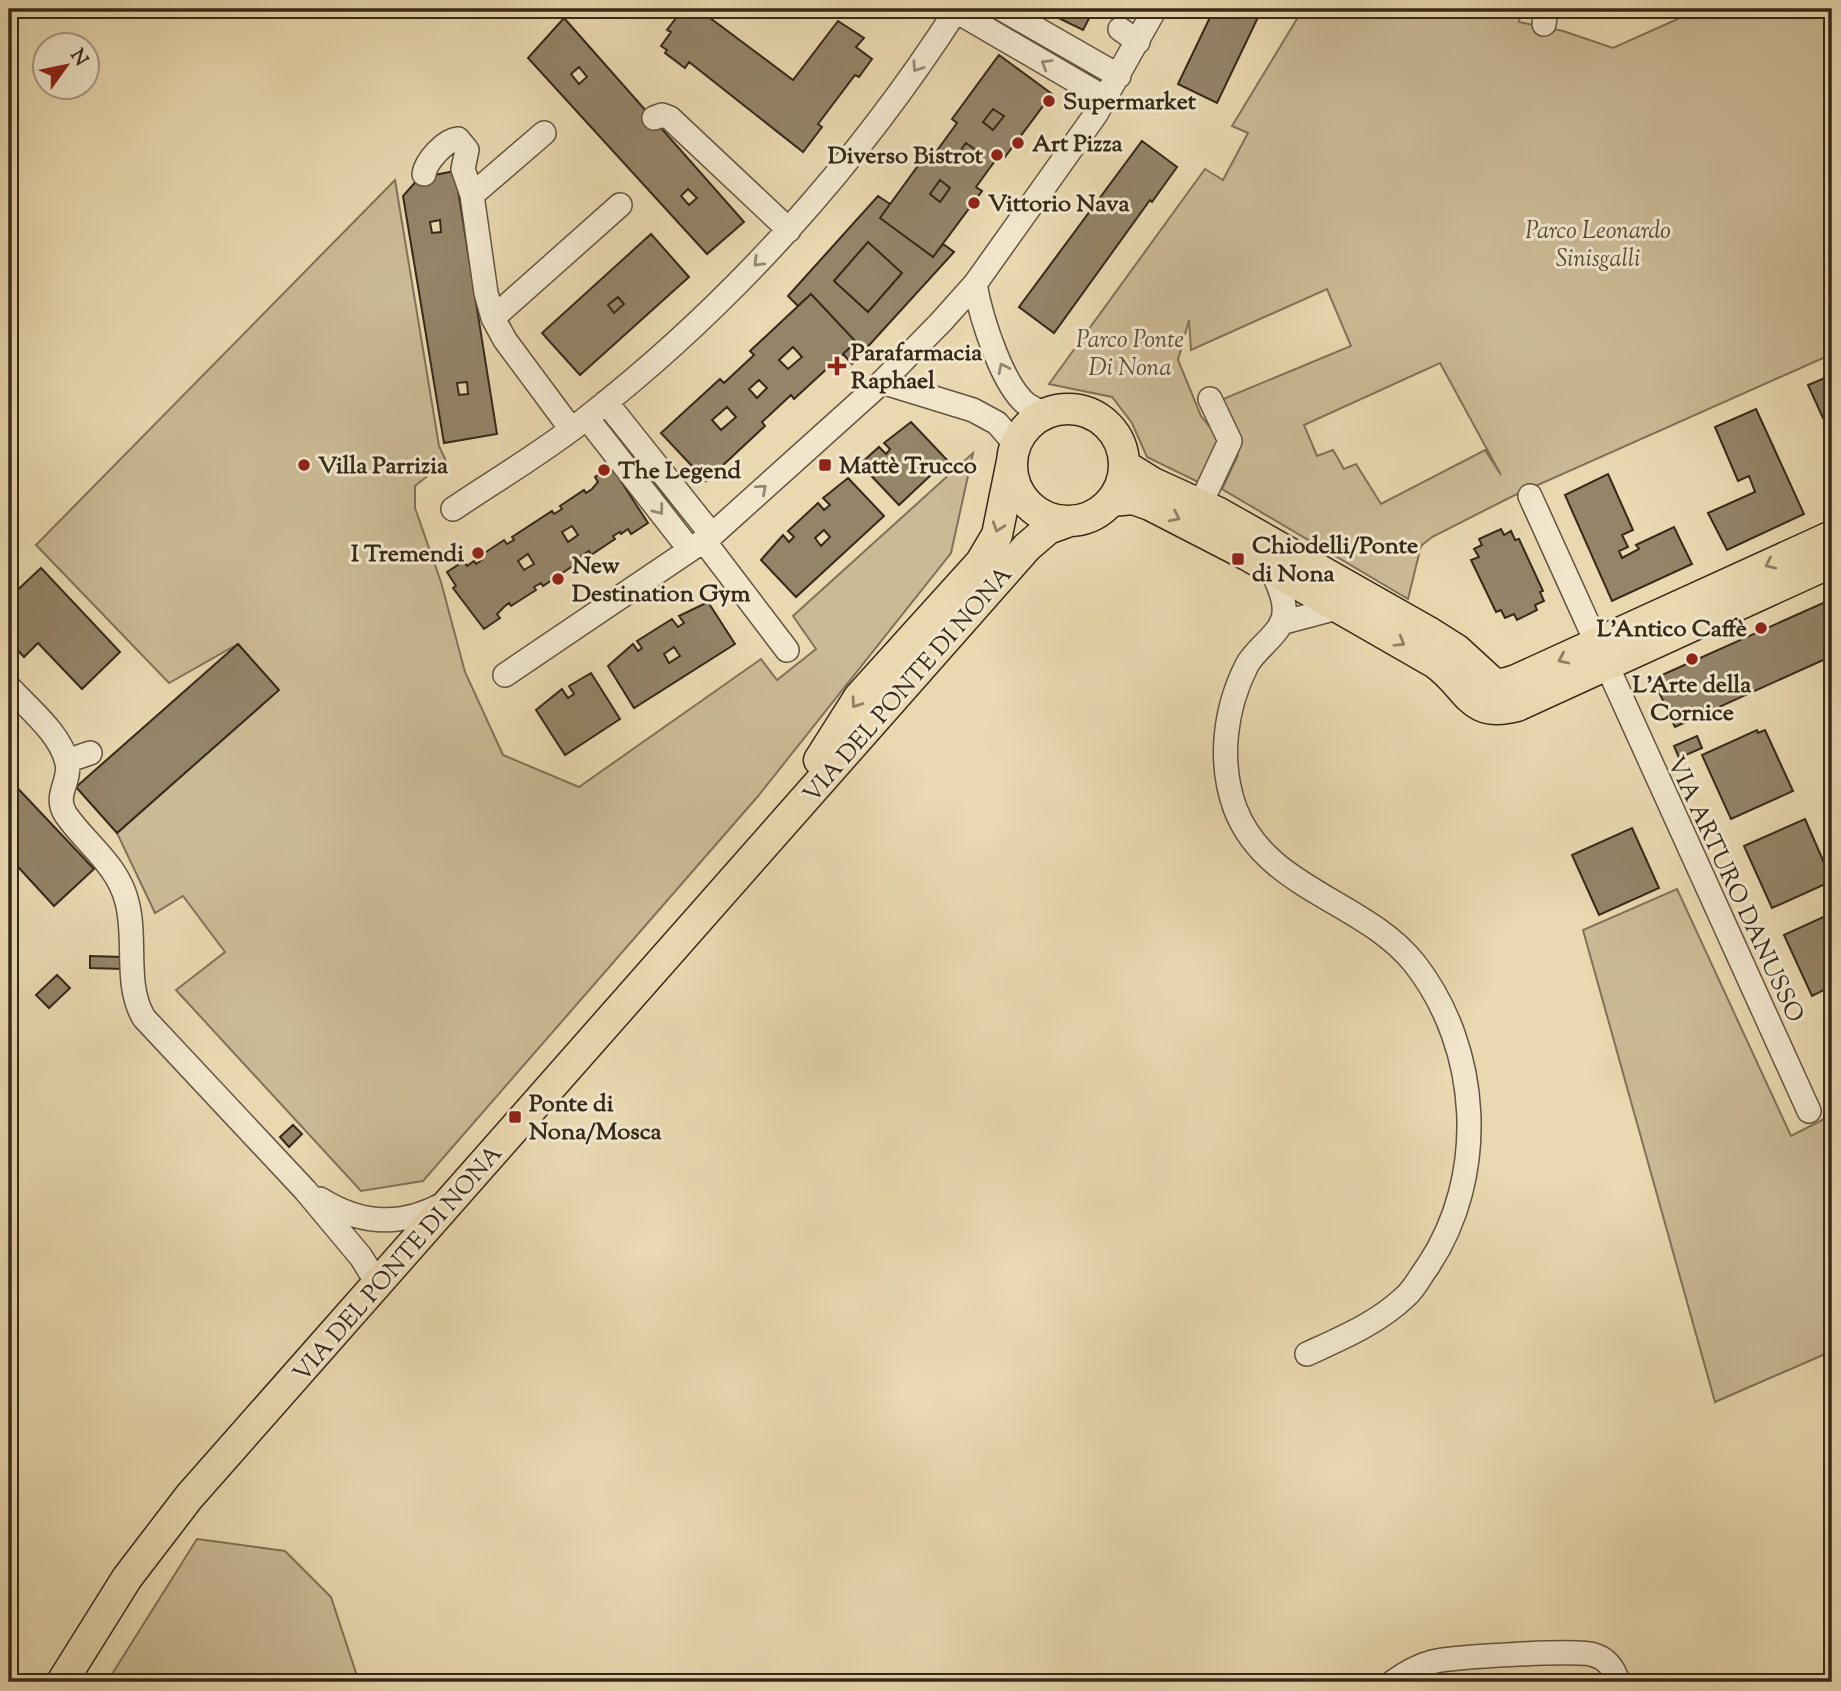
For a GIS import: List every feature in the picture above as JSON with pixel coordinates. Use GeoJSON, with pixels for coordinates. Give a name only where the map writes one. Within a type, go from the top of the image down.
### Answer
{"type":"FeatureCollection","features":[{"type":"Feature","properties":{"kind":"main road"},"geometry":{"type":"LineString","coordinates":[[1064,409],[1094,415],[1116,436],[1124,464],[1121,484],[1111,501],[1099,511],[1070,521],[1040,513],[1019,491],[1014,453],[1035,420],[1049,412],[1064,409]]}},
{"type":"Feature","properties":{"kind":"main road","name":"VIA DEL PONTE DI NONA"},"geometry":{"type":"LineString","coordinates":[[752,859],[859,698],[981,562],[996,535],[1014,453]]}},
{"type":"Feature","properties":{"kind":"main road"},"geometry":{"type":"LineString","coordinates":[[1124,464],[1153,483],[1200,505],[1352,587],[1447,643],[1493,683],[1516,680],[1601,655],[1832,562]]}},
{"type":"Feature","properties":{"kind":"main road"},"geometry":{"type":"LineString","coordinates":[[1111,501],[1133,499],[1150,505],[1341,607],[1435,663],[1455,679],[1473,702],[1491,711],[1517,706],[1601,655],[1832,536]]}},
{"type":"Feature","properties":{"kind":"main road","name":"VIA DEL PONTE DI NONA"},"geometry":{"type":"LineString","coordinates":[[62,1682],[127,1578],[189,1497],[379,1286],[1033,541],[1048,529],[1070,521]]}},
{"type":"Feature","properties":{"kind":"street"},"geometry":{"type":"LineString","coordinates":[[1002,9],[1119,76]]}},
{"type":"Feature","properties":{"kind":"street"},"geometry":{"type":"LineString","coordinates":[[505,675],[702,542],[882,382],[975,284],[1105,99],[1155,9]]}},
{"type":"Feature","properties":{"kind":"street"},"geometry":{"type":"LineString","coordinates":[[453,509],[579,424],[710,310],[789,230],[886,112],[957,10],[1105,99]]}},
{"type":"Feature","properties":{"kind":"street"},"geometry":{"type":"LineString","coordinates":[[1119,29],[1139,42]]}},
{"type":"Feature","properties":{"kind":"street"},"geometry":{"type":"LineString","coordinates":[[654,118],[662,115],[670,118],[789,230]]}},
{"type":"Feature","properties":{"kind":"street"},"geometry":{"type":"LineString","coordinates":[[472,195],[544,133]]}},
{"type":"Feature","properties":{"kind":"street"},"geometry":{"type":"LineString","coordinates":[[425,174],[429,162],[450,140],[458,139],[467,150],[463,169],[472,195],[486,293],[493,318],[505,340],[579,424],[702,542]]}},
{"type":"Feature","properties":{"kind":"street"},"geometry":{"type":"LineString","coordinates":[[493,318],[620,205]]}},
{"type":"Feature","properties":{"kind":"street"},"geometry":{"type":"LineString","coordinates":[[975,284],[981,311],[1000,363],[1017,395],[1031,408],[1049,412]]}},
{"type":"Feature","properties":{"kind":"street"},"geometry":{"type":"LineString","coordinates":[[882,382],[973,410],[998,423],[1014,453]]}},
{"type":"Feature","properties":{"kind":"street"},"geometry":{"type":"LineString","coordinates":[[1200,505],[1230,441],[1210,398]]}},
{"type":"Feature","properties":{"kind":"street"},"geometry":{"type":"LineString","coordinates":[[606,402],[702,542],[788,650]]}},
{"type":"Feature","properties":{"kind":"street","name":"VIA ARTURO DANUSSO"},"geometry":{"type":"LineString","coordinates":[[1530,496],[1809,1111]]}},
{"type":"Feature","properties":{"kind":"street"},"geometry":{"type":"LineString","coordinates":[[1271,569],[1284,605],[1281,623],[1248,663],[1231,705],[1224,744],[1235,808],[1270,861],[1303,886],[1340,903],[1383,932],[1415,964],[1450,1024],[1464,1065],[1469,1103],[1461,1197],[1443,1243],[1408,1294],[1374,1322],[1307,1354]]}},
{"type":"Feature","properties":{"kind":"street"},"geometry":{"type":"LineString","coordinates":[[1281,623],[1341,607]]}},
{"type":"Feature","properties":{"kind":"street"},"geometry":{"type":"LineString","coordinates":[[9,687],[57,741],[68,772],[60,795],[62,807],[111,867],[126,896],[132,929],[135,995],[141,1013],[162,1041],[305,1190],[347,1239],[379,1286]]}},
{"type":"Feature","properties":{"kind":"street"},"geometry":{"type":"LineString","coordinates":[[66,761],[90,752]]}},
{"type":"Feature","properties":{"kind":"street"},"geometry":{"type":"LineString","coordinates":[[305,1190],[348,1213],[380,1222],[418,1216],[455,1197]]}},
{"type":"Feature","properties":{"kind":"street"},"geometry":{"type":"LineString","coordinates":[[380,1222],[407,1254]]}},
{"type":"Feature","properties":{"kind":"street"},"geometry":{"type":"LineString","coordinates":[[347,1239],[379,1252],[407,1254]]}},
{"type":"Feature","properties":{"kind":"street"},"geometry":{"type":"LineString","coordinates":[[1394,1682],[1412,1670],[1436,1661],[1578,1652],[1604,1660],[1613,1669],[1618,1682]]}},
{"type":"Feature","properties":{"kind":"green space","name":"Parco Leonardo Sinisgalli"},"geometry":{"type":"Polygon","coordinates":[[[1303,9],[1521,9],[1519,22],[1563,31],[1613,48],[1700,9],[1832,9],[1832,354],[1513,496],[1432,537],[1421,546],[1408,599],[1222,489],[1238,455],[1216,402],[1351,346],[1327,289],[1191,350],[1189,320],[1178,360],[1201,416],[1221,441],[1200,483],[1147,457],[1132,423],[1112,397],[1049,384],[1205,169],[1223,180],[1248,133],[1232,126],[1303,9]],[[1440,363],[1304,425],[1317,456],[1333,450],[1344,469],[1356,464],[1381,504],[1485,450],[1501,475],[1440,363]]]}},
{"type":"Feature","properties":{"kind":"green space"},"geometry":{"type":"Polygon","coordinates":[[[395,180],[439,446],[446,461],[415,486],[415,508],[441,582],[465,672],[503,755],[579,787],[761,659],[777,680],[816,649],[793,616],[973,453],[951,553],[759,795],[423,1181],[361,1191],[176,990],[225,952],[183,896],[155,913],[117,833],[278,690],[238,644],[169,683],[36,545],[395,180]]]}},
{"type":"Feature","properties":{"kind":"green space"},"geometry":{"type":"Polygon","coordinates":[[[1677,889],[1791,1136],[1832,1115],[1832,1351],[1715,1402],[1583,930],[1677,889]]]}},
{"type":"Feature","properties":{"kind":"green space"},"geometry":{"type":"Polygon","coordinates":[[[197,1539],[285,1551],[331,1597],[359,1682],[107,1682],[197,1539]]]}},
{"type":"Feature","properties":{"kind":"building"},"geometry":{"type":"Polygon","coordinates":[[[683,9],[698,9],[793,80],[838,21],[864,38],[856,47],[872,59],[859,77],[855,75],[818,124],[822,127],[803,152],[689,62],[685,68],[665,53],[667,50],[661,46],[671,32],[667,30],[683,9]]]}},
{"type":"Feature","properties":{"kind":"building"},"geometry":{"type":"Polygon","coordinates":[[[1040,9],[1094,9],[1083,30],[1040,9]]]}},
{"type":"Feature","properties":{"kind":"building"},"geometry":{"type":"Polygon","coordinates":[[[1214,9],[1262,9],[1217,103],[1178,84],[1214,9]]]}},
{"type":"Feature","properties":{"kind":"building"},"geometry":{"type":"Polygon","coordinates":[[[1604,9],[1633,9],[1631,15],[1604,9]]]}},
{"type":"Feature","properties":{"kind":"building"},"geometry":{"type":"Polygon","coordinates":[[[564,18],[744,222],[707,254],[528,58],[564,18]],[[579,67],[571,74],[579,84],[587,77],[579,67]],[[688,189],[681,196],[689,205],[697,198],[688,189]]]}},
{"type":"Feature","properties":{"kind":"building"},"geometry":{"type":"Polygon","coordinates":[[[999,55],[1052,94],[1005,157],[1000,154],[976,187],[982,191],[933,257],[880,218],[928,152],[933,156],[957,123],[952,119],[999,55]],[[993,109],[983,122],[993,130],[1004,116],[993,109]],[[966,143],[956,157],[966,164],[976,150],[966,143]],[[940,180],[930,194],[940,202],[950,188],[940,180]]]}},
{"type":"Feature","properties":{"kind":"building"},"geometry":{"type":"Polygon","coordinates":[[[993,109],[1004,116],[993,130],[983,122],[993,109]]]}},
{"type":"Feature","properties":{"kind":"building"},"geometry":{"type":"Polygon","coordinates":[[[1142,141],[1177,167],[1054,333],[1019,307],[1142,141]]]}},
{"type":"Feature","properties":{"kind":"building"},"geometry":{"type":"Polygon","coordinates":[[[966,143],[976,150],[966,164],[956,157],[966,143]]]}},
{"type":"Feature","properties":{"kind":"building"},"geometry":{"type":"Polygon","coordinates":[[[455,171],[497,434],[444,443],[403,196],[419,178],[455,171]],[[440,220],[430,222],[432,233],[441,232],[440,220]],[[467,382],[457,383],[459,395],[468,394],[467,382]]]}},
{"type":"Feature","properties":{"kind":"building"},"geometry":{"type":"Polygon","coordinates":[[[940,180],[950,188],[940,202],[930,194],[940,180]]]}},
{"type":"Feature","properties":{"kind":"building"},"geometry":{"type":"Polygon","coordinates":[[[878,196],[890,204],[880,218],[933,257],[943,244],[954,252],[852,364],[843,354],[856,342],[811,294],[798,306],[788,296],[878,196]],[[868,242],[834,281],[868,312],[902,273],[868,242]]]}},
{"type":"Feature","properties":{"kind":"building"},"geometry":{"type":"Polygon","coordinates":[[[651,234],[689,277],[580,375],[542,333],[651,234]],[[618,297],[608,305],[614,313],[624,304],[618,297]]]}},
{"type":"Feature","properties":{"kind":"building"},"geometry":{"type":"Polygon","coordinates":[[[868,242],[902,273],[868,312],[834,281],[868,242]]]}},
{"type":"Feature","properties":{"kind":"building"},"geometry":{"type":"Polygon","coordinates":[[[811,294],[856,342],[794,399],[791,395],[762,422],[765,426],[706,481],[661,433],[720,379],[724,383],[754,355],[750,351],[811,294]],[[793,347],[779,360],[788,369],[802,357],[793,347]],[[759,380],[749,389],[757,398],[767,388],[759,380]],[[727,407],[712,420],[721,430],[736,417],[727,407]]]}},
{"type":"Feature","properties":{"kind":"building"},"geometry":{"type":"Polygon","coordinates":[[[618,297],[624,304],[614,313],[608,305],[618,297]]]}},
{"type":"Feature","properties":{"kind":"building"},"geometry":{"type":"Polygon","coordinates":[[[1832,375],[1832,419],[1830,415],[1823,418],[1808,385],[1832,375]]]}},
{"type":"Feature","properties":{"kind":"building"},"geometry":{"type":"Polygon","coordinates":[[[1756,409],[1804,514],[1727,550],[1708,513],[1755,492],[1749,476],[1738,481],[1715,427],[1756,409]]]}},
{"type":"Feature","properties":{"kind":"building"},"geometry":{"type":"Polygon","coordinates":[[[911,422],[947,460],[899,505],[860,464],[879,447],[886,454],[890,449],[884,443],[911,422]]]}},
{"type":"Feature","properties":{"kind":"building"},"geometry":{"type":"Polygon","coordinates":[[[611,466],[648,523],[631,534],[628,529],[621,534],[620,532],[613,536],[615,539],[591,555],[589,551],[581,556],[583,559],[543,586],[541,583],[534,587],[536,590],[511,606],[509,603],[497,614],[500,618],[484,629],[453,588],[456,586],[447,572],[464,561],[467,566],[474,561],[476,564],[482,560],[480,556],[504,540],[507,544],[514,540],[512,537],[552,511],[554,514],[562,509],[560,506],[584,490],[586,493],[592,489],[598,482],[595,477],[611,466]],[[572,526],[562,532],[568,542],[578,535],[572,526]],[[528,554],[518,561],[524,570],[534,564],[528,554]]]}},
{"type":"Feature","properties":{"kind":"building"},"geometry":{"type":"Polygon","coordinates":[[[1608,474],[1633,530],[1622,535],[1628,547],[1619,551],[1622,558],[1639,549],[1636,545],[1674,527],[1692,564],[1612,601],[1565,495],[1608,474]]]}},
{"type":"Feature","properties":{"kind":"building"},"geometry":{"type":"Polygon","coordinates":[[[848,478],[884,516],[796,597],[761,560],[783,535],[789,542],[794,537],[788,531],[818,503],[824,510],[830,505],[823,498],[848,478]],[[824,530],[815,538],[821,546],[830,537],[824,530]]]}},
{"type":"Feature","properties":{"kind":"building"},"geometry":{"type":"Polygon","coordinates":[[[1501,529],[1504,535],[1511,531],[1515,540],[1519,539],[1543,591],[1540,592],[1544,601],[1535,605],[1537,610],[1517,620],[1514,614],[1505,618],[1501,610],[1496,612],[1471,560],[1479,557],[1474,549],[1482,545],[1479,539],[1501,529]]]}},
{"type":"Feature","properties":{"kind":"building"},"geometry":{"type":"Polygon","coordinates":[[[41,568],[120,652],[82,689],[38,643],[24,657],[9,641],[9,598],[41,568]]]}},
{"type":"Feature","properties":{"kind":"building"},"geometry":{"type":"Polygon","coordinates":[[[1832,599],[1832,656],[1675,727],[1653,679],[1832,599]]]}},
{"type":"Feature","properties":{"kind":"building"},"geometry":{"type":"Polygon","coordinates":[[[708,602],[735,644],[634,708],[608,666],[633,644],[638,651],[642,648],[637,641],[672,619],[678,627],[684,623],[679,616],[708,602]],[[674,647],[664,654],[669,663],[680,656],[674,647]]]}},
{"type":"Feature","properties":{"kind":"building"},"geometry":{"type":"Polygon","coordinates":[[[238,644],[279,690],[117,833],[76,787],[238,644]]]}},
{"type":"Feature","properties":{"kind":"building"},"geometry":{"type":"Polygon","coordinates":[[[591,673],[620,719],[565,755],[536,710],[562,689],[568,698],[574,694],[569,686],[591,673]]]}},
{"type":"Feature","properties":{"kind":"building"},"geometry":{"type":"Polygon","coordinates":[[[1757,730],[1758,733],[1765,730],[1793,791],[1731,819],[1702,755],[1757,730]]]}},
{"type":"Feature","properties":{"kind":"building"},"geometry":{"type":"Polygon","coordinates":[[[1697,736],[1702,748],[1679,758],[1674,746],[1697,736]]]}},
{"type":"Feature","properties":{"kind":"building"},"geometry":{"type":"Polygon","coordinates":[[[9,779],[94,869],[54,906],[9,857],[9,779]]]}},
{"type":"Feature","properties":{"kind":"building"},"geometry":{"type":"Polygon","coordinates":[[[1805,819],[1832,881],[1772,908],[1744,846],[1805,819]]]}},
{"type":"Feature","properties":{"kind":"building"},"geometry":{"type":"Polygon","coordinates":[[[1632,828],[1659,888],[1599,915],[1572,855],[1632,828]]]}},
{"type":"Feature","properties":{"kind":"building"},"geometry":{"type":"Polygon","coordinates":[[[1832,913],[1832,986],[1812,996],[1784,935],[1832,913]]]}},
{"type":"Feature","properties":{"kind":"building"},"geometry":{"type":"Polygon","coordinates":[[[90,956],[122,957],[122,969],[90,968],[90,956]]]}},
{"type":"Feature","properties":{"kind":"building"},"geometry":{"type":"Polygon","coordinates":[[[57,975],[70,988],[49,1008],[36,995],[57,975]]]}},
{"type":"Feature","properties":{"kind":"building"},"geometry":{"type":"Polygon","coordinates":[[[1832,1019],[1832,1042],[1824,1023],[1832,1019]]]}},
{"type":"Feature","properties":{"kind":"building"},"geometry":{"type":"Polygon","coordinates":[[[293,1125],[302,1134],[289,1147],[280,1137],[293,1125]]]}},
{"type":"Feature","properties":{"kind":"building"},"geometry":{"type":"Polygon","coordinates":[[[1579,1674],[1580,1682],[1562,1682],[1561,1675],[1579,1674]]]}},
{"type":"Feature","properties":{"kind":"building"},"geometry":{"type":"Polygon","coordinates":[[[1554,1676],[1555,1682],[1535,1682],[1535,1677],[1554,1676]]]}},
{"type":"Feature","properties":{"kind":"place","name":"Supermarket"},"geometry":{"type":"Point","coordinates":[1049,101]}},
{"type":"Feature","properties":{"kind":"place","name":"Art Pizza"},"geometry":{"type":"Point","coordinates":[1018,143]}},
{"type":"Feature","properties":{"kind":"place","name":"Diverso Bistrot"},"geometry":{"type":"Point","coordinates":[997,155]}},
{"type":"Feature","properties":{"kind":"place","name":"Vittorio Nava"},"geometry":{"type":"Point","coordinates":[974,203]}},
{"type":"Feature","properties":{"kind":"place","name":"Parafarmacia Raphael"},"geometry":{"type":"Point","coordinates":[837,366]}},
{"type":"Feature","properties":{"kind":"place","name":"Villa Parrizia"},"geometry":{"type":"Point","coordinates":[304,465]}},
{"type":"Feature","properties":{"kind":"place","name":"Mattè Trucco"},"geometry":{"type":"Point","coordinates":[825,465]}},
{"type":"Feature","properties":{"kind":"place","name":"The Legend"},"geometry":{"type":"Point","coordinates":[604,470]}},
{"type":"Feature","properties":{"kind":"place","name":"I Tremendi"},"geometry":{"type":"Point","coordinates":[478,553]}},
{"type":"Feature","properties":{"kind":"place","name":"Chiodelli/Ponte di Nona"},"geometry":{"type":"Point","coordinates":[1238,559]}},
{"type":"Feature","properties":{"kind":"place","name":"New Destination Gym"},"geometry":{"type":"Point","coordinates":[558,579]}},
{"type":"Feature","properties":{"kind":"place","name":"L’Antico Caffè"},"geometry":{"type":"Point","coordinates":[1761,628]}},
{"type":"Feature","properties":{"kind":"place","name":"L’Arte della Cornice"},"geometry":{"type":"Point","coordinates":[1692,659]}},
{"type":"Feature","properties":{"kind":"place","name":"Ponte di Nona/Mosca"},"geometry":{"type":"Point","coordinates":[515,1117]}},
{"type":"Feature","properties":{"kind":"park label","name":"Parco Ponte Di Nona"},"geometry":{"type":"Point","coordinates":[1130,353]}}]}
